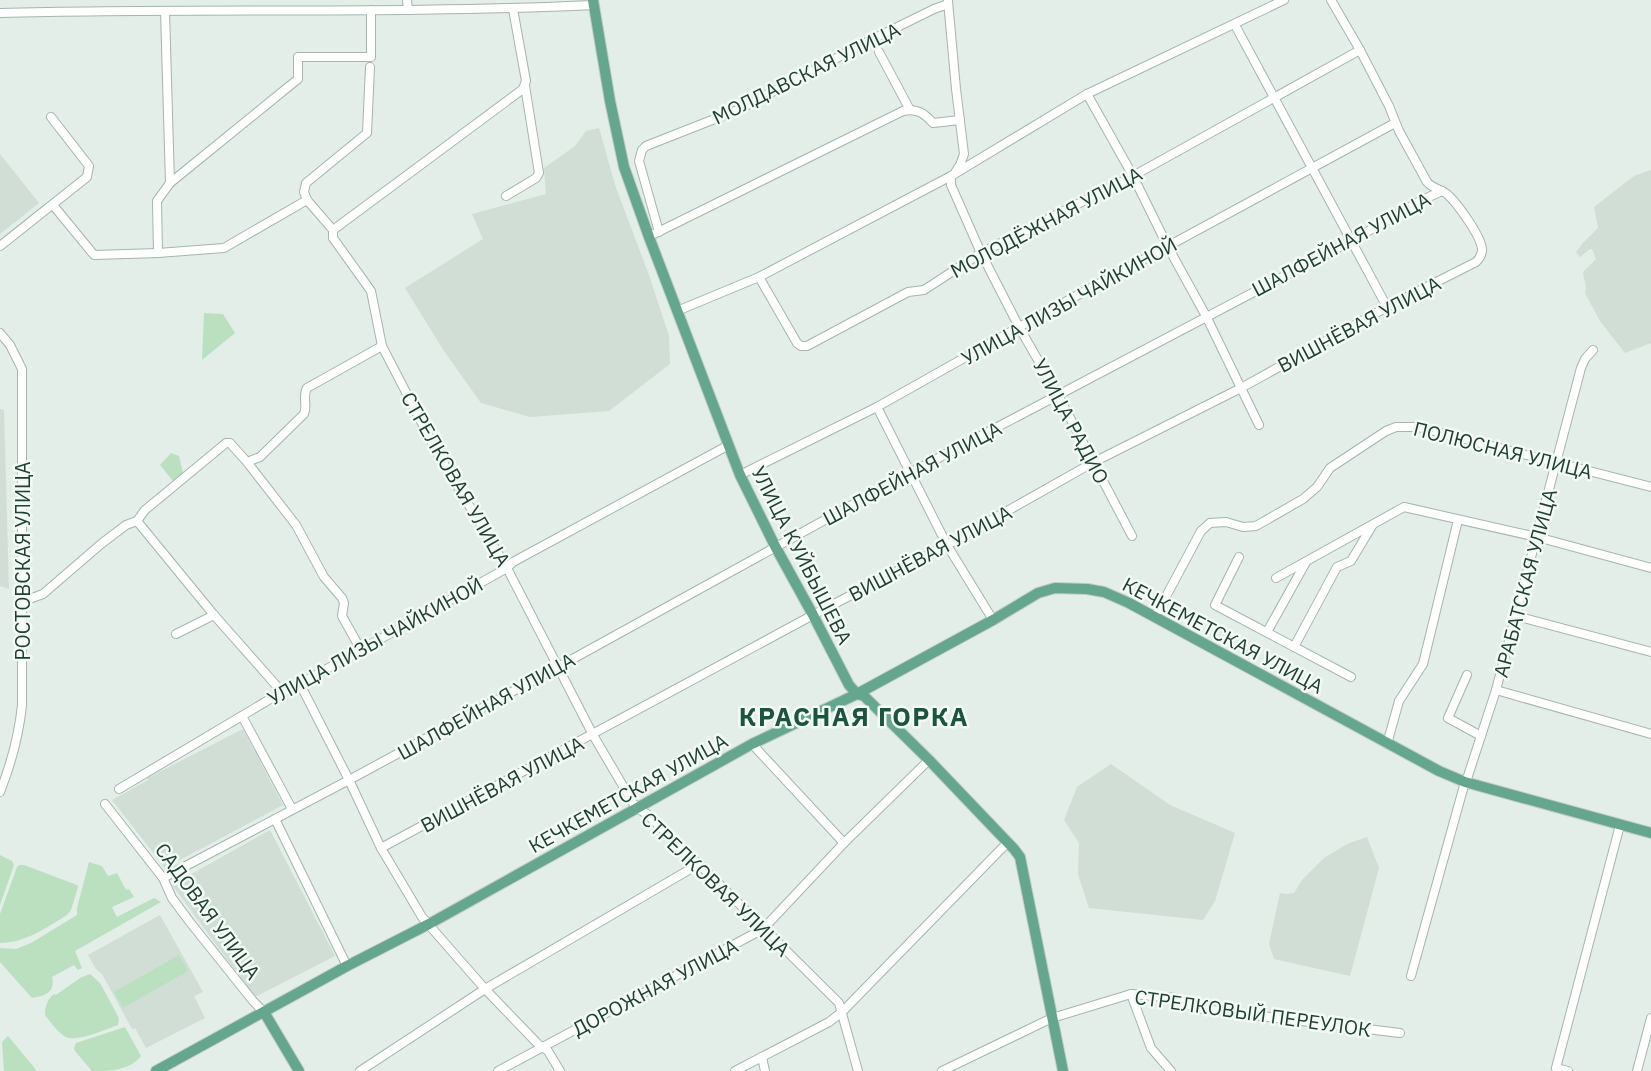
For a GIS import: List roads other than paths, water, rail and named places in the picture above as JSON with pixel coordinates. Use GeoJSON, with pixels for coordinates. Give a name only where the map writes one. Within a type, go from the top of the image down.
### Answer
{"type":"FeatureCollection","features":[{"type":"Feature","properties":{"kind":"main road","name":"УЛИЦА КУЙБЫШЕВА"},"geometry":{"type":"LineString","coordinates":[[593,2],[624,167],[654,234],[677,311],[727,446],[775,546],[849,685],[857,694],[864,696],[928,760],[1020,857],[1063,1071]]}},
{"type":"Feature","properties":{"kind":"main road","name":"КЕЧКЕМЕТСКАЯ УЛИЦА"},"geometry":{"type":"LineString","coordinates":[[156,1071],[347,966],[429,924],[752,744],[857,694],[1038,593],[1055,588],[1072,587],[1104,592],[1129,603],[1436,770],[1466,782],[1651,833]]}},
{"type":"Feature","properties":{"kind":"main road","name":"САДОВАЯ УЛИЦА"},"geometry":{"type":"LineString","coordinates":[[264,1012],[298,1071]]}},
{"type":"Feature","properties":{"kind":"street"},"geometry":{"type":"LineString","coordinates":[[407,0],[408,10]]}},
{"type":"Feature","properties":{"kind":"street"},"geometry":{"type":"LineString","coordinates":[[677,311],[759,277],[948,177],[1087,94],[1284,0]]}},
{"type":"Feature","properties":{"kind":"street"},"geometry":{"type":"LineString","coordinates":[[1331,0],[1360,50],[1389,106],[1395,123],[1427,182],[1432,188],[1442,191]]}},
{"type":"Feature","properties":{"kind":"street"},"geometry":{"type":"LineString","coordinates":[[0,13],[513,9],[593,2]]}},
{"type":"Feature","properties":{"kind":"street"},"geometry":{"type":"LineString","coordinates":[[948,2],[964,154],[960,165],[948,177]]}},
{"type":"Feature","properties":{"kind":"street","name":"МОЛДАВСКАЯ УЛИЦА"},"geometry":{"type":"LineString","coordinates":[[654,234],[639,161],[642,150],[646,146],[740,109],[948,2]]}},
{"type":"Feature","properties":{"kind":"street"},"geometry":{"type":"LineString","coordinates":[[506,196],[536,178],[539,172],[513,9]]}},
{"type":"Feature","properties":{"kind":"street"},"geometry":{"type":"LineString","coordinates":[[158,253],[157,201],[170,183],[298,80],[298,57],[371,57],[371,10]]}},
{"type":"Feature","properties":{"kind":"street"},"geometry":{"type":"LineString","coordinates":[[165,11],[170,183]]}},
{"type":"Feature","properties":{"kind":"street"},"geometry":{"type":"LineString","coordinates":[[1234,25],[1387,307]]}},
{"type":"Feature","properties":{"kind":"street","name":"МОЛОДЁЖНАЯ УЛИЦА"},"geometry":{"type":"LineString","coordinates":[[759,277],[797,343],[804,346],[908,292],[924,290],[981,253],[1133,176],[1360,50]]}},
{"type":"Feature","properties":{"kind":"street"},"geometry":{"type":"LineString","coordinates":[[879,52],[910,110]]}},
{"type":"Feature","properties":{"kind":"street"},"geometry":{"type":"LineString","coordinates":[[53,205],[94,255],[224,248],[307,200],[304,192],[306,183],[367,133],[370,67]]}},
{"type":"Feature","properties":{"kind":"street"},"geometry":{"type":"LineString","coordinates":[[333,230],[525,84]]}},
{"type":"Feature","properties":{"kind":"street"},"geometry":{"type":"LineString","coordinates":[[1087,94],[1133,176],[1206,316],[1259,425]]}},
{"type":"Feature","properties":{"kind":"street"},"geometry":{"type":"LineString","coordinates":[[654,234],[903,111],[917,110],[933,123],[960,120]]}},
{"type":"Feature","properties":{"kind":"street"},"geometry":{"type":"LineString","coordinates":[[0,246],[87,177],[89,166],[51,117]]}},
{"type":"Feature","properties":{"kind":"street","name":"УЛИЦА ЛИЗЫ ЧАЙКИНОЙ"},"geometry":{"type":"LineString","coordinates":[[740,475],[877,407],[1019,327],[1395,123]]}},
{"type":"Feature","properties":{"kind":"street","name":"УЛИЦА РАДИО"},"geometry":{"type":"LineString","coordinates":[[948,177],[981,253],[1132,536]]}},
{"type":"Feature","properties":{"kind":"street","name":"ШАЛФЕЙНАЯ УЛИЦА"},"geometry":{"type":"LineString","coordinates":[[163,878],[558,667],[910,473],[1442,191]]}},
{"type":"Feature","properties":{"kind":"street","name":"ВИШНЁВАЯ УЛИЦА"},"geometry":{"type":"LineString","coordinates":[[381,849],[947,545],[1094,462],[1241,388],[1387,307],[1476,262],[1482,251],[1481,244],[1470,223],[1442,191]]}},
{"type":"Feature","properties":{"kind":"street","name":"СТРЕЛКОВАЯ УЛИЦА"},"geometry":{"type":"LineString","coordinates":[[307,200],[333,230],[333,238],[371,291],[382,346],[438,454],[507,568],[593,735],[638,809],[647,814],[699,864],[839,1003],[858,1071]]}},
{"type":"Feature","properties":{"kind":"street","name":"РОСТОВСКАЯ УЛИЦА"},"geometry":{"type":"LineString","coordinates":[[0,333],[10,345],[22,369],[22,705],[20,725],[0,792]]}},
{"type":"Feature","properties":{"kind":"street"},"geometry":{"type":"LineString","coordinates":[[248,462],[260,457],[304,414],[306,405],[304,394],[307,388],[382,346]]}},
{"type":"Feature","properties":{"kind":"street","name":"АРАБАТСКАЯ УЛИЦА"},"geometry":{"type":"LineString","coordinates":[[1411,976],[1466,782],[1496,690],[1581,368],[1593,350]]}},
{"type":"Feature","properties":{"kind":"street"},"geometry":{"type":"LineString","coordinates":[[877,407],[947,545],[993,620]]}},
{"type":"Feature","properties":{"kind":"street","name":"ПОЛЮСНАЯ УЛИЦА"},"geometry":{"type":"LineString","coordinates":[[1155,617],[1201,531],[1210,523],[1226,522],[1243,527],[1256,526],[1303,499],[1317,487],[1329,468],[1386,431],[1396,427],[1418,427],[1651,487]]}},
{"type":"Feature","properties":{"kind":"street"},"geometry":{"type":"LineString","coordinates":[[21,602],[43,594],[101,544],[126,525],[137,521],[145,510],[226,443],[232,444],[248,462],[296,525],[324,577],[342,598],[344,603],[342,616],[361,650]]}},
{"type":"Feature","properties":{"kind":"street","name":"УЛИЦА ЛИЗЫ ЧАЙКИНОЙ"},"geometry":{"type":"LineString","coordinates":[[119,789],[282,692],[507,568],[513,562],[727,446]]}},
{"type":"Feature","properties":{"kind":"street"},"geometry":{"type":"LineString","coordinates":[[1276,578],[1404,507],[1537,537],[1651,568]]}},
{"type":"Feature","properties":{"kind":"street"},"geometry":{"type":"LineString","coordinates":[[1387,744],[1399,701],[1423,664],[1458,520]]}},
{"type":"Feature","properties":{"kind":"street"},"geometry":{"type":"LineString","coordinates":[[137,521],[214,615],[282,692]]}},
{"type":"Feature","properties":{"kind":"street"},"geometry":{"type":"LineString","coordinates":[[1294,647],[1337,567],[1351,561],[1372,524]]}},
{"type":"Feature","properties":{"kind":"street"},"geometry":{"type":"LineString","coordinates":[[1239,557],[1215,605],[1351,677]]}},
{"type":"Feature","properties":{"kind":"street"},"geometry":{"type":"LineString","coordinates":[[1267,632],[1306,561]]}},
{"type":"Feature","properties":{"kind":"street"},"geometry":{"type":"LineString","coordinates":[[176,634],[214,615]]}},
{"type":"Feature","properties":{"kind":"street"},"geometry":{"type":"LineString","coordinates":[[1516,616],[1651,652]]}},
{"type":"Feature","properties":{"kind":"street"},"geometry":{"type":"LineString","coordinates":[[1467,675],[1448,718],[1481,736]]}},
{"type":"Feature","properties":{"kind":"street"},"geometry":{"type":"LineString","coordinates":[[300,684],[381,849],[422,917],[485,989],[542,1048],[548,1051],[560,1071]]}},
{"type":"Feature","properties":{"kind":"street"},"geometry":{"type":"LineString","coordinates":[[1496,690],[1651,734]]}},
{"type":"Feature","properties":{"kind":"street"},"geometry":{"type":"LineString","coordinates":[[242,716],[292,810]]}},
{"type":"Feature","properties":{"kind":"street"},"geometry":{"type":"LineString","coordinates":[[752,744],[844,843]]}},
{"type":"Feature","properties":{"kind":"street","name":"ДОРОЖНАЯ УЛИЦА"},"geometry":{"type":"LineString","coordinates":[[498,1071],[763,928],[928,760]]}},
{"type":"Feature","properties":{"kind":"street","name":"САДОВАЯ УЛИЦА"},"geometry":{"type":"LineString","coordinates":[[105,804],[163,878],[172,898],[189,921],[264,1012]]}},
{"type":"Feature","properties":{"kind":"street"},"geometry":{"type":"LineString","coordinates":[[275,819],[347,966]]}},
{"type":"Feature","properties":{"kind":"street"},"geometry":{"type":"LineString","coordinates":[[1568,1071],[1556,1068],[1620,825]]}},
{"type":"Feature","properties":{"kind":"street"},"geometry":{"type":"LineString","coordinates":[[735,1071],[829,1022],[842,1012],[1008,842]]}},
{"type":"Feature","properties":{"kind":"street"},"geometry":{"type":"LineString","coordinates":[[360,1071],[485,989],[699,864]]}},
{"type":"Feature","properties":{"kind":"street"},"geometry":{"type":"LineString","coordinates":[[1131,994],[1151,1048],[1171,1071]]}},
{"type":"Feature","properties":{"kind":"street","name":"СТРЕЛКОВЫЙ ПЕРЕУЛОК"},"geometry":{"type":"LineString","coordinates":[[942,1071],[1052,1018],[1131,994],[1176,998],[1196,1008],[1400,1033]]}},
{"type":"Feature","properties":{"kind":"street"},"geometry":{"type":"LineString","coordinates":[[1637,1071],[1651,1018]]}},
{"type":"Feature","properties":{"kind":"street"},"geometry":{"type":"LineString","coordinates":[[762,1057],[765,1071]]}},
{"type":"Feature","properties":{"kind":"district","name":"КРАСНАЯ ГОРКА"},"geometry":{"type":"Point","coordinates":[854,716]}}]}
